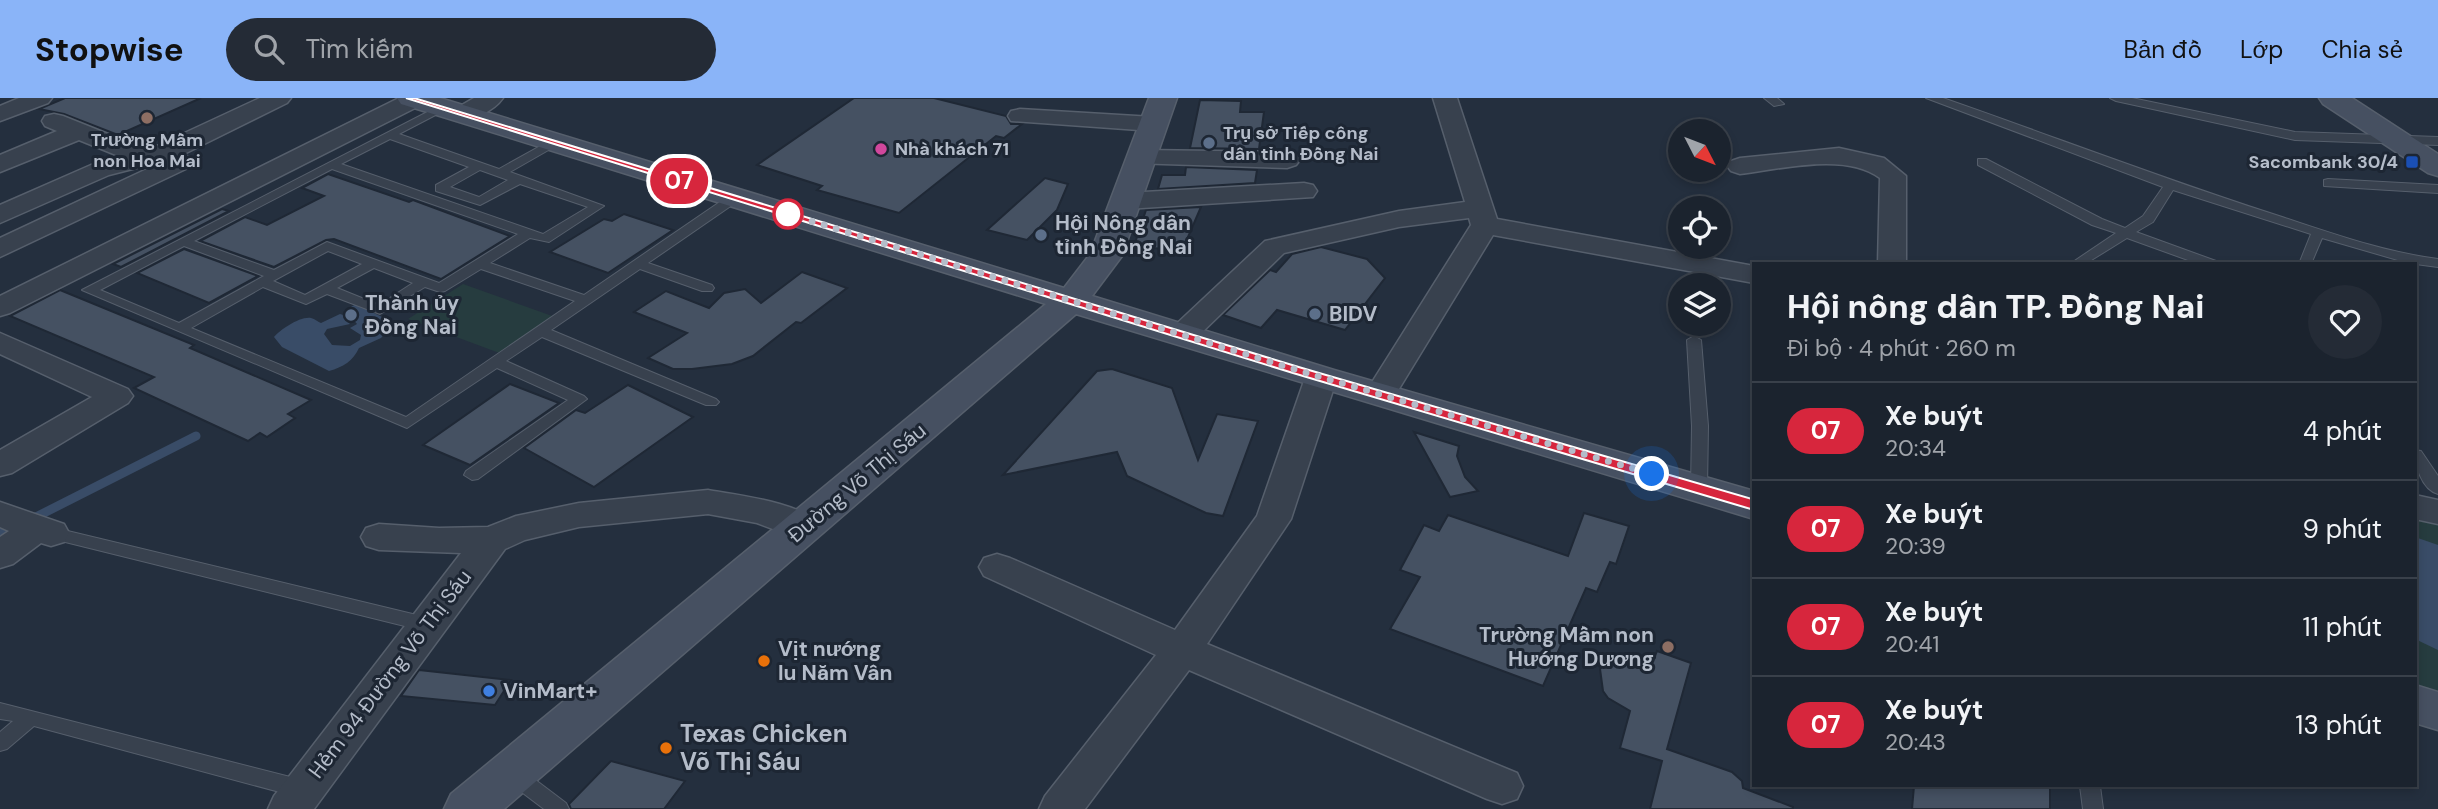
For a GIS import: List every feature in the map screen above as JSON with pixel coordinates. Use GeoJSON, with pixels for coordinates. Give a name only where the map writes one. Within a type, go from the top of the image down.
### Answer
{"type":"FeatureCollection","features":[{"type":"Feature","properties":{"kind":"main road"},"geometry":{"type":"LineString","coordinates":[[2333,98],[2438,167]]}},
{"type":"Feature","properties":{"kind":"main road"},"geometry":{"type":"LineString","coordinates":[[434,104],[1182,335],[1752,504]]}},
{"type":"Feature","properties":{"kind":"main road","name":"Đường Võ Thị Sáu"},"geometry":{"type":"LineString","coordinates":[[469,809],[1071,301],[1102,264],[1158,111]]}},
{"type":"Feature","properties":{"kind":"main road"},"geometry":{"type":"LineString","coordinates":[[2417,705],[2438,712]]}},
{"type":"Feature","properties":{"kind":"street"},"geometry":{"type":"LineString","coordinates":[[0,114],[40,98]]}},
{"type":"Feature","properties":{"kind":"street"},"geometry":{"type":"LineString","coordinates":[[0,215],[100,170],[166,156],[233,136],[232,130],[221,126],[279,98]]}},
{"type":"Feature","properties":{"kind":"street"},"geometry":{"type":"LineString","coordinates":[[0,307],[434,104],[491,98]]}},
{"type":"Feature","properties":{"kind":"street"},"geometry":{"type":"LineString","coordinates":[[1380,395],[1483,217],[1445,98]]}},
{"type":"Feature","properties":{"kind":"street"},"geometry":{"type":"LineString","coordinates":[[1020,116],[1158,111]]}},
{"type":"Feature","properties":{"kind":"street"},"geometry":{"type":"LineString","coordinates":[[54,121],[166,156]]}},
{"type":"Feature","properties":{"kind":"street"},"geometry":{"type":"LineString","coordinates":[[0,164],[80,130]]}},
{"type":"Feature","properties":{"kind":"street"},"geometry":{"type":"LineString","coordinates":[[0,249],[166,156]]}},
{"type":"Feature","properties":{"kind":"street"},"geometry":{"type":"LineString","coordinates":[[1740,166],[1839,156],[1878,163],[1893,176],[1892,262]]}},
{"type":"Feature","properties":{"kind":"street"},"geometry":{"type":"LineString","coordinates":[[1141,158],[1287,160]]}},
{"type":"Feature","properties":{"kind":"street"},"geometry":{"type":"LineString","coordinates":[[1126,201],[1304,191]]}},
{"type":"Feature","properties":{"kind":"street"},"geometry":{"type":"LineString","coordinates":[[1182,335],[1275,247],[1387,221],[1483,217],[1752,275]]}},
{"type":"Feature","properties":{"kind":"street"},"geometry":{"type":"LineString","coordinates":[[0,342],[117,396],[0,465]]}},
{"type":"Feature","properties":{"kind":"street"},"geometry":{"type":"LineString","coordinates":[[1059,809],[1182,650],[1273,519],[1321,377]]}},
{"type":"Feature","properties":{"kind":"street"},"geometry":{"type":"LineString","coordinates":[[379,537],[439,541],[492,540],[516,529],[579,515],[708,502],[763,512],[805,528]]}},
{"type":"Feature","properties":{"kind":"street"},"geometry":{"type":"LineString","coordinates":[[2417,507],[2438,512]]}},
{"type":"Feature","properties":{"kind":"street"},"geometry":{"type":"LineString","coordinates":[[0,514],[44,530]]}},
{"type":"Feature","properties":{"kind":"street"},"geometry":{"type":"LineString","coordinates":[[0,555],[44,530]]}},
{"type":"Feature","properties":{"kind":"street","name":"Hẻm 94 Đường Võ Thị Sáu"},"geometry":{"type":"LineString","coordinates":[[296,799],[343,741],[425,624],[492,540]]}},
{"type":"Feature","properties":{"kind":"street"},"geometry":{"type":"LineString","coordinates":[[997,567],[1182,650],[1502,786]]}},
{"type":"Feature","properties":{"kind":"lane"},"geometry":{"type":"LineString","coordinates":[[1931,98],[2034,133],[2170,185],[2395,256],[2438,263]]}},
{"type":"Feature","properties":{"kind":"lane"},"geometry":{"type":"LineString","coordinates":[[2116,98],[2281,134],[2438,141]]}},
{"type":"Feature","properties":{"kind":"lane"},"geometry":{"type":"LineString","coordinates":[[434,104],[389,135],[89,290],[407,423],[734,198]]}},
{"type":"Feature","properties":{"kind":"lane"},"geometry":{"type":"LineString","coordinates":[[331,165],[544,239],[598,206],[389,135]]}},
{"type":"Feature","properties":{"kind":"lane"},"geometry":{"type":"LineString","coordinates":[[500,173],[555,142]]}},
{"type":"Feature","properties":{"kind":"lane"},"geometry":{"type":"LineString","coordinates":[[1982,162],[2126,234],[2205,262]]}},
{"type":"Feature","properties":{"kind":"lane"},"geometry":{"type":"LineString","coordinates":[[479,166],[440,188],[480,201],[519,179]]}},
{"type":"Feature","properties":{"kind":"lane"},"geometry":{"type":"LineString","coordinates":[[2328,183],[2438,189]]}},
{"type":"Feature","properties":{"kind":"lane"},"geometry":{"type":"LineString","coordinates":[[2079,262],[2148,219],[2170,185]]}},
{"type":"Feature","properties":{"kind":"lane"},"geometry":{"type":"LineString","coordinates":[[444,204],[460,195]]}},
{"type":"Feature","properties":{"kind":"lane"},"geometry":{"type":"LineString","coordinates":[[2306,262],[2318,233]]}},
{"type":"Feature","properties":{"kind":"lane"},"geometry":{"type":"LineString","coordinates":[[180,328],[327,246],[440,288],[528,234]]}},
{"type":"Feature","properties":{"kind":"lane"},"geometry":{"type":"LineString","coordinates":[[183,241],[268,279],[306,300],[373,263]]}},
{"type":"Feature","properties":{"kind":"lane"},"geometry":{"type":"LineString","coordinates":[[480,264],[585,300]]}},
{"type":"Feature","properties":{"kind":"lane"},"geometry":{"type":"LineString","coordinates":[[638,264],[707,288]]}},
{"type":"Feature","properties":{"kind":"lane"},"geometry":{"type":"LineString","coordinates":[[326,289],[380,310],[424,282]]}},
{"type":"Feature","properties":{"kind":"lane"},"geometry":{"type":"LineString","coordinates":[[540,331],[711,402]]}},
{"type":"Feature","properties":{"kind":"lane"},"geometry":{"type":"LineString","coordinates":[[1694,341],[1700,426],[1699,488]]}},
{"type":"Feature","properties":{"kind":"lane"},"geometry":{"type":"LineString","coordinates":[[472,475],[579,399],[495,362]]}},
{"type":"Feature","properties":{"kind":"lane"},"geometry":{"type":"LineString","coordinates":[[2417,458],[2438,488]]}},
{"type":"Feature","properties":{"kind":"lane"},"geometry":{"type":"LineString","coordinates":[[44,530],[425,624]]}},
{"type":"Feature","properties":{"kind":"lane"},"geometry":{"type":"LineString","coordinates":[[0,711],[31,717],[296,799]]}},
{"type":"Feature","properties":{"kind":"lane"},"geometry":{"type":"LineString","coordinates":[[0,743],[31,717]]}},
{"type":"Feature","properties":{"kind":"lane"},"geometry":{"type":"LineString","coordinates":[[512,773],[559,809]]}},
{"type":"Feature","properties":{"kind":"lane"},"geometry":{"type":"LineString","coordinates":[[2090,787],[2093,809]]}},
{"type":"Feature","properties":{"kind":"green space"},"geometry":{"type":"Polygon","coordinates":[[[463,284],[555,317],[502,354],[408,319],[463,284]]]}},
{"type":"Feature","properties":{"kind":"green space"},"geometry":{"type":"Polygon","coordinates":[[[2417,510],[2438,515],[2438,699],[2417,693],[2417,510]]]}},
{"type":"Feature","properties":{"kind":"water"},"geometry":{"type":"Polygon","coordinates":[[[356,304],[394,323],[381,338],[359,348],[351,360],[339,368],[329,371],[282,347],[274,337],[285,327],[301,319],[311,318],[321,323],[340,314],[350,317],[345,320],[350,324],[327,329],[324,334],[332,345],[350,346],[360,340],[361,335],[350,328],[357,324],[353,319],[356,317],[344,311],[356,304]]]}},
{"type":"Feature","properties":{"kind":"water"},"geometry":{"type":"Polygon","coordinates":[[[2417,538],[2438,545],[2438,650],[2417,640],[2417,538]]]}},
{"type":"Feature","properties":{"kind":"building"},"geometry":{"type":"Polygon","coordinates":[[[65,98],[201,98],[118,135],[64,114],[39,109],[65,98]]]}},
{"type":"Feature","properties":{"kind":"building","name":"Nhà khách 71"},"geometry":{"type":"Polygon","coordinates":[[[854,98],[934,98],[1006,116],[1011,124],[1022,124],[1004,138],[996,136],[899,213],[817,190],[822,186],[757,165],[854,98]]]}},
{"type":"Feature","properties":{"kind":"building"},"geometry":{"type":"Polygon","coordinates":[[[1200,100],[1241,101],[1240,112],[1264,112],[1259,149],[1190,148],[1200,100]]]}},
{"type":"Feature","properties":{"kind":"building"},"geometry":{"type":"Polygon","coordinates":[[[1186,167],[1257,170],[1255,183],[1158,189],[1162,175],[1185,175],[1186,167]]]}},
{"type":"Feature","properties":{"kind":"building"},"geometry":{"type":"Polygon","coordinates":[[[328,174],[409,202],[413,200],[510,236],[441,279],[334,239],[326,240],[274,267],[200,241],[245,217],[267,225],[324,196],[302,188],[328,174]]]}},
{"type":"Feature","properties":{"kind":"building"},"geometry":{"type":"Polygon","coordinates":[[[1045,178],[1068,184],[1057,210],[1027,240],[987,230],[1045,178]]]}},
{"type":"Feature","properties":{"kind":"building"},"geometry":{"type":"Polygon","coordinates":[[[1201,207],[1182,251],[1134,246],[1146,210],[1201,207]]]}},
{"type":"Feature","properties":{"kind":"building"},"geometry":{"type":"Polygon","coordinates":[[[222,209],[229,211],[121,267],[113,264],[222,209]]]}},
{"type":"Feature","properties":{"kind":"building"},"geometry":{"type":"Polygon","coordinates":[[[624,214],[673,230],[608,273],[550,252],[604,219],[612,221],[624,214]]]}},
{"type":"Feature","properties":{"kind":"building"},"geometry":{"type":"Polygon","coordinates":[[[1321,247],[1367,259],[1385,278],[1345,330],[1277,310],[1261,328],[1223,315],[1270,270],[1276,272],[1292,254],[1321,247]]]}},
{"type":"Feature","properties":{"kind":"building"},"geometry":{"type":"Polygon","coordinates":[[[184,249],[258,276],[209,303],[137,273],[184,249]]]}},
{"type":"Feature","properties":{"kind":"building"},"geometry":{"type":"Polygon","coordinates":[[[802,272],[847,288],[801,323],[796,322],[753,356],[732,364],[692,369],[673,369],[648,358],[687,333],[634,312],[666,291],[709,308],[724,293],[745,289],[761,303],[802,272]]]}},
{"type":"Feature","properties":{"kind":"building"},"geometry":{"type":"Polygon","coordinates":[[[60,290],[194,345],[190,348],[311,400],[288,414],[295,418],[267,437],[260,433],[248,441],[134,388],[154,377],[10,316],[60,290]]]}},
{"type":"Feature","properties":{"kind":"building"},"geometry":{"type":"Polygon","coordinates":[[[1112,369],[1172,388],[1198,460],[1217,414],[1258,421],[1223,516],[1206,513],[1127,476],[1117,452],[1003,475],[1097,371],[1112,369]]]}},
{"type":"Feature","properties":{"kind":"building"},"geometry":{"type":"Polygon","coordinates":[[[510,384],[559,403],[470,465],[423,445],[510,384]]]}},
{"type":"Feature","properties":{"kind":"building"},"geometry":{"type":"Polygon","coordinates":[[[628,385],[693,417],[594,487],[524,448],[576,410],[585,413],[628,385]]]}},
{"type":"Feature","properties":{"kind":"building"},"geometry":{"type":"Polygon","coordinates":[[[1414,432],[1459,446],[1457,456],[1465,477],[1478,491],[1450,497],[1414,432]]]}},
{"type":"Feature","properties":{"kind":"building"},"geometry":{"type":"Polygon","coordinates":[[[1584,513],[1629,526],[1616,564],[1610,562],[1597,592],[1586,588],[1543,686],[1390,629],[1420,577],[1400,570],[1424,525],[1439,531],[1448,515],[1568,556],[1584,513]]]}},
{"type":"Feature","properties":{"kind":"building"},"geometry":{"type":"Polygon","coordinates":[[[1657,651],[1691,663],[1667,749],[1732,772],[1742,781],[1743,788],[1793,809],[1650,809],[1662,761],[1620,748],[1630,711],[1608,698],[1603,691],[1600,669],[1609,659],[1621,656],[1653,661],[1657,651]]]}},
{"type":"Feature","properties":{"kind":"building"},"geometry":{"type":"Polygon","coordinates":[[[419,670],[511,680],[495,705],[401,696],[419,670]]]}},
{"type":"Feature","properties":{"kind":"building"},"geometry":{"type":"Polygon","coordinates":[[[611,761],[685,781],[664,809],[571,809],[569,804],[611,761]]]}},
{"type":"Feature","properties":{"kind":"building"},"geometry":{"type":"Polygon","coordinates":[[[1914,787],[2050,787],[2050,809],[1912,809],[1914,787]]]}},
{"type":"Feature","properties":{"kind":"waterway"},"geometry":{"type":"LineString","coordinates":[[30,520],[196,436]]}},
{"type":"Feature","properties":{"kind":"waterway"},"geometry":{"type":"LineString","coordinates":[[0,534],[15,527]]}},
{"type":"Feature","properties":{"kind":"bus line","name":"07"},"geometry":{"type":"LineString","coordinates":[[411,98],[1297,370],[1752,504]]}},
{"type":"Feature","properties":{"kind":"place","name":"Trường Mầm non Hoa Mai"},"geometry":{"type":"Point","coordinates":[147,118]}},
{"type":"Feature","properties":{"kind":"place","name":"Trụ sở Tiếp công dân tỉnh Đồng Nai"},"geometry":{"type":"Point","coordinates":[1209,143]}},
{"type":"Feature","properties":{"kind":"place","name":"Nhà khách 71"},"geometry":{"type":"Point","coordinates":[881,149]}},
{"type":"Feature","properties":{"kind":"place","name":"Sacombank 30/4"},"geometry":{"type":"Point","coordinates":[2412,162]}},
{"type":"Feature","properties":{"kind":"place","name":"Hội Nông dân tỉnh Đồng Nai"},"geometry":{"type":"Point","coordinates":[1041,235]}},
{"type":"Feature","properties":{"kind":"place","name":"BIDV"},"geometry":{"type":"Point","coordinates":[1315,314]}},
{"type":"Feature","properties":{"kind":"place","name":"Thành ủy Đồng Nai"},"geometry":{"type":"Point","coordinates":[351,315]}},
{"type":"Feature","properties":{"kind":"place","name":"Trường Mầm non Hướng Dương"},"geometry":{"type":"Point","coordinates":[1668,647]}},
{"type":"Feature","properties":{"kind":"place","name":"Vịt nướng lu Năm Vân"},"geometry":{"type":"Point","coordinates":[764,661]}},
{"type":"Feature","properties":{"kind":"place","name":"VinMart+"},"geometry":{"type":"Point","coordinates":[489,691]}},
{"type":"Feature","properties":{"kind":"place","name":"Texas Chicken Võ Thị Sáu"},"geometry":{"type":"Point","coordinates":[666,748]}},
{"type":"Feature","properties":{"kind":"route"},"geometry":{"type":"LineString","coordinates":[[788,214],[1297,370],[1652,474]]}}]}
